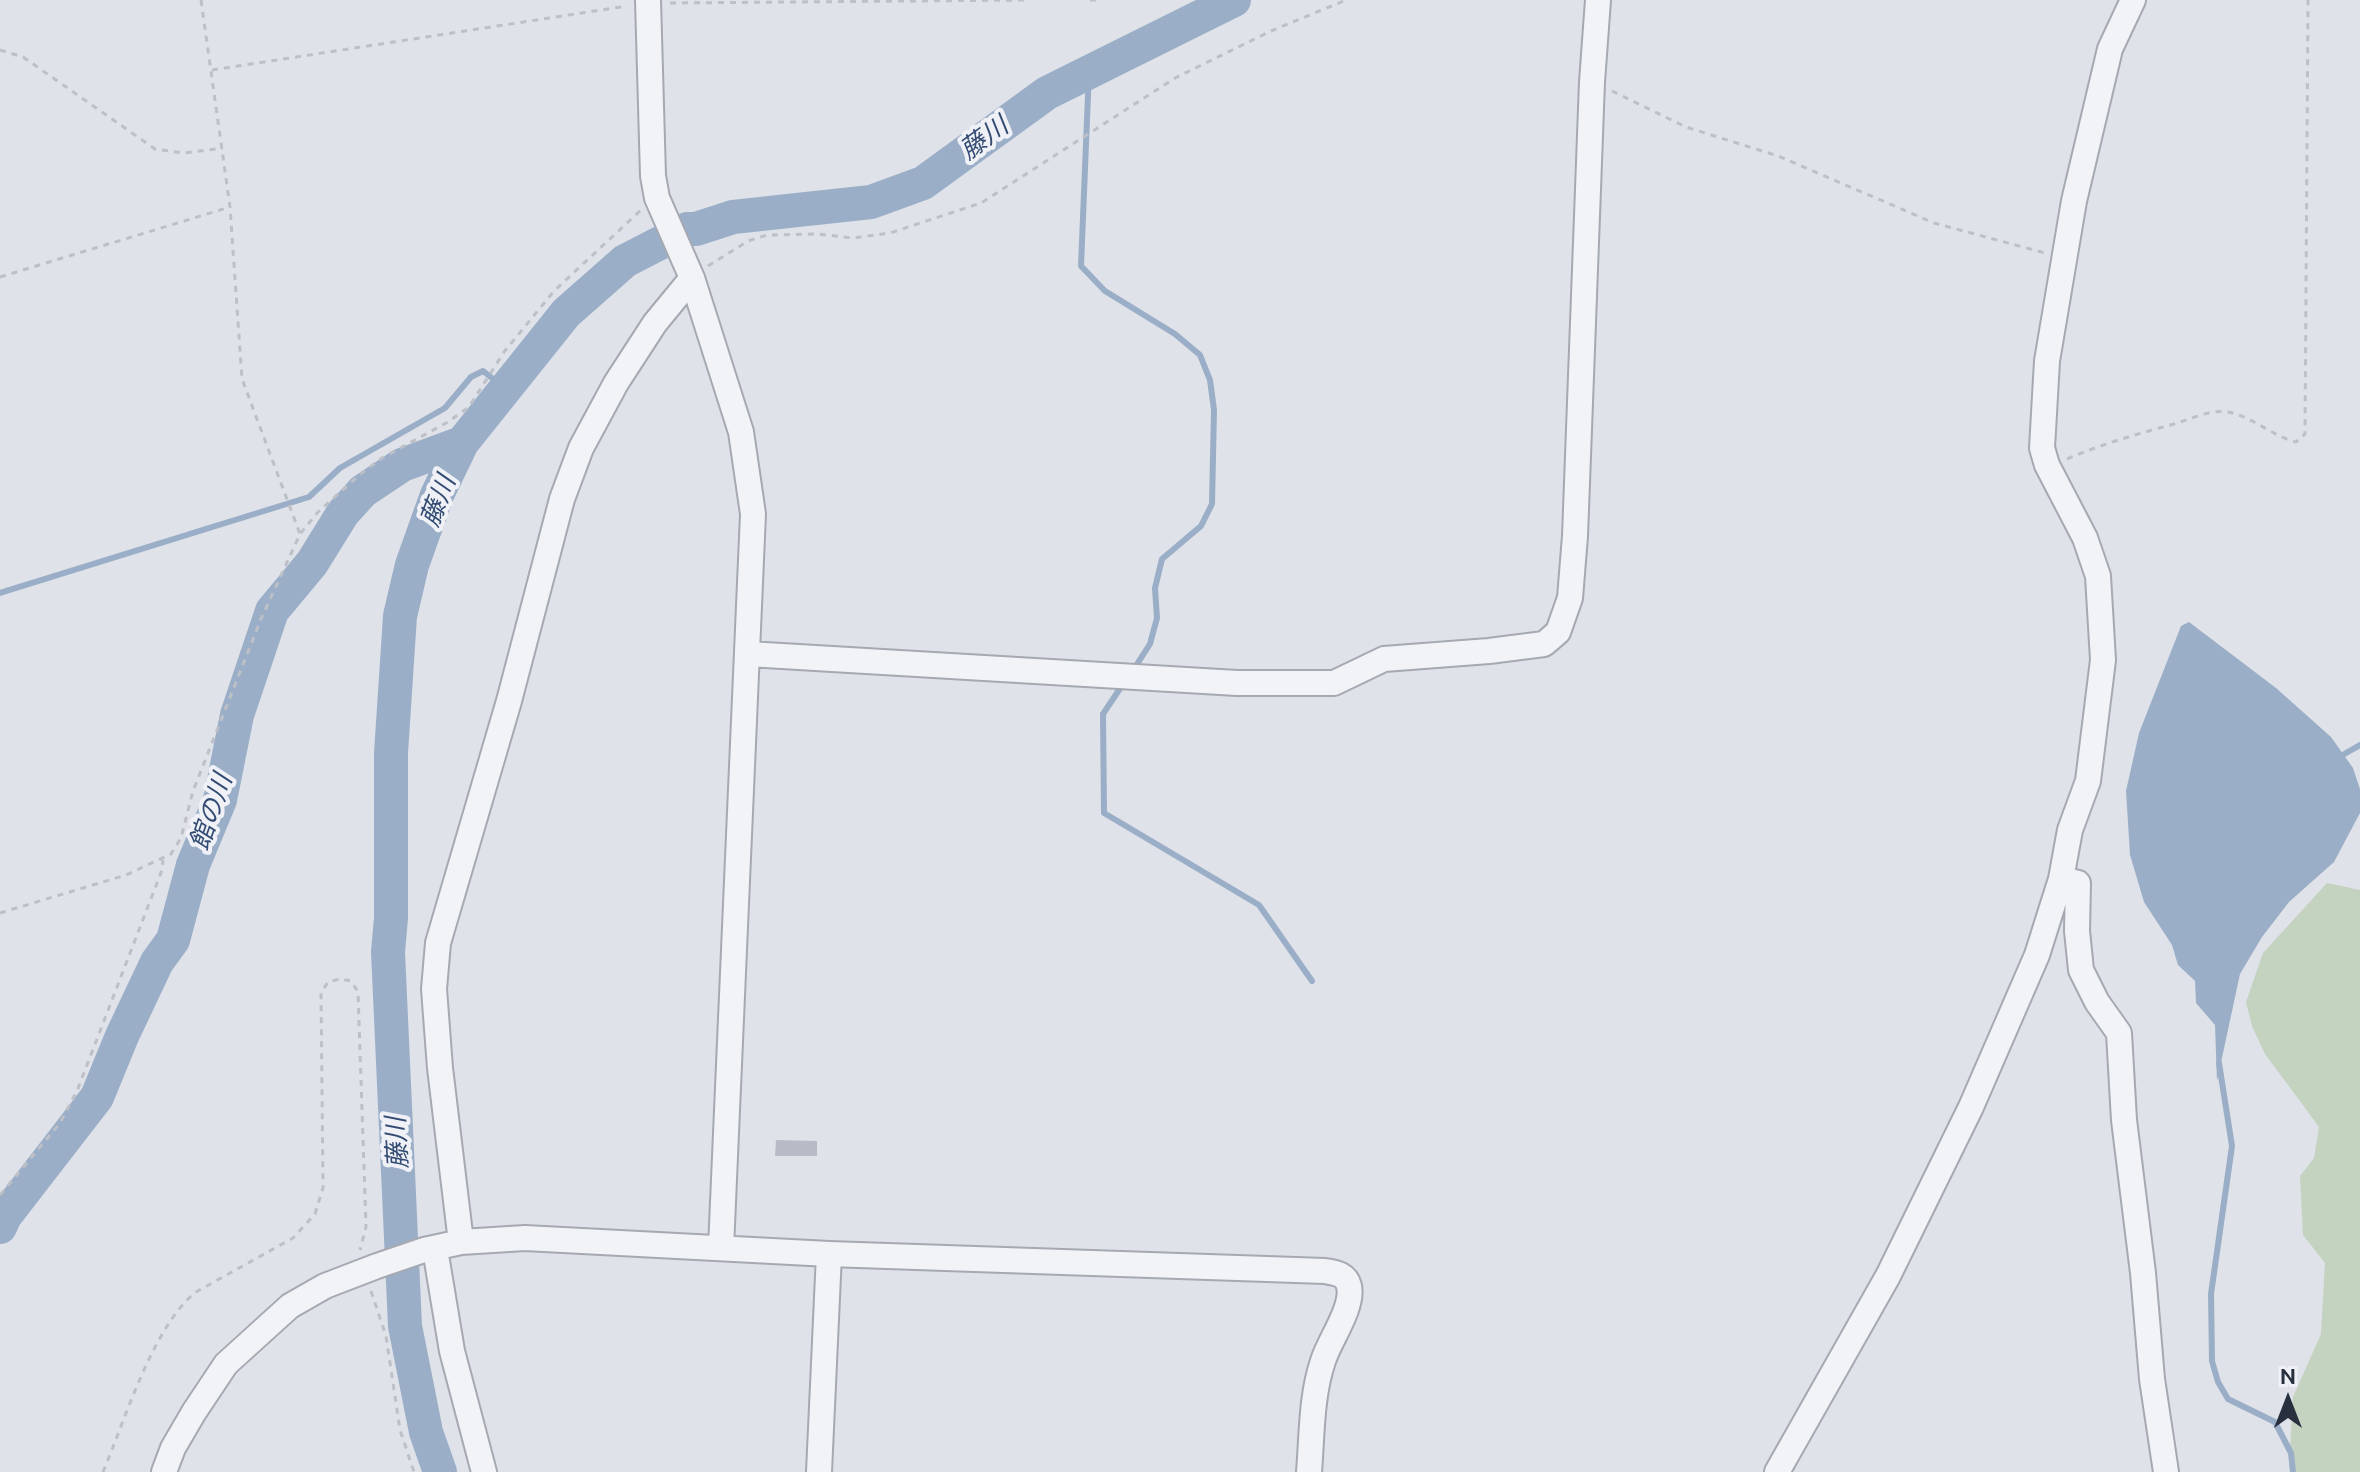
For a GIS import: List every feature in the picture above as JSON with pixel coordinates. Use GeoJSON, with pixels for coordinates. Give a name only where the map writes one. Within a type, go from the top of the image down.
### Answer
{"type":"FeatureCollection","features":[{"type":"Feature","properties":{"kind":"street"},"geometry":{"type":"LineString","coordinates":[[748,654],[1237,683],[1334,683],[1384,659],[1544,644],[1558,632],[1570,598],[1598,0]]}},
{"type":"Feature","properties":{"kind":"street"},"geometry":{"type":"LineString","coordinates":[[1777,1472],[1888,1276],[1971,1107],[2037,955],[2061,879],[2070,830],[2088,781],[2103,660],[2098,576],[2085,538],[2047,465],[2042,448],[2047,361],[2074,201],[2110,49],[2133,0]]}},
{"type":"Feature","properties":{"kind":"street"},"geometry":{"type":"LineString","coordinates":[[648,2],[653,176],[660,203],[688,267],[741,432],[753,497],[721,1248]]}},
{"type":"Feature","properties":{"kind":"street"},"geometry":{"type":"LineString","coordinates":[[461,1242],[440,1068],[434,989],[438,943],[509,701],[562,499],[581,448],[616,383],[688,267]]}},
{"type":"Feature","properties":{"kind":"street"},"geometry":{"type":"LineString","coordinates":[[2061,879],[2078,883],[2077,931],[2081,970],[2097,1002],[2119,1033],[2124,1120],[2143,1273],[2152,1379],[2166,1472]]}},
{"type":"Feature","properties":{"kind":"street"},"geometry":{"type":"LineString","coordinates":[[164,1472],[208,1387],[226,1364],[290,1306],[325,1286],[430,1249],[461,1242],[525,1238],[829,1254],[1310,1270],[1340,1274],[1348,1283],[1349,1296],[1322,1363],[1313,1416],[1309,1472]]}},
{"type":"Feature","properties":{"kind":"street"},"geometry":{"type":"LineString","coordinates":[[430,1249],[452,1351],[484,1472]]}},
{"type":"Feature","properties":{"kind":"street"},"geometry":{"type":"LineString","coordinates":[[819,1472],[829,1254]]}},
{"type":"Feature","properties":{"kind":"path"},"geometry":{"type":"LineString","coordinates":[[201,0],[230,207],[242,379],[300,534]]}},
{"type":"Feature","properties":{"kind":"path"},"geometry":{"type":"LineString","coordinates":[[212,70],[648,2],[1030,0]]}},
{"type":"Feature","properties":{"kind":"path"},"geometry":{"type":"LineString","coordinates":[[1090,0],[1097,0]]}},
{"type":"Feature","properties":{"kind":"path"},"geometry":{"type":"LineString","coordinates":[[688,267],[767,235],[818,234],[853,238],[890,233],[981,203],[1175,78],[1271,31],[1346,0]]}},
{"type":"Feature","properties":{"kind":"path"},"geometry":{"type":"LineString","coordinates":[[2047,465],[2138,433],[2208,413],[2227,412],[2280,438],[2296,442],[2305,434],[2308,0]]}},
{"type":"Feature","properties":{"kind":"path"},"geometry":{"type":"LineString","coordinates":[[0,50],[23,57],[155,149],[183,153],[223,148]]}},
{"type":"Feature","properties":{"kind":"path"},"geometry":{"type":"LineString","coordinates":[[1592,82],[1686,127],[1778,156],[1934,223],[2064,258]]}},
{"type":"Feature","properties":{"kind":"path"},"geometry":{"type":"LineString","coordinates":[[0,913],[126,875],[171,854],[181,838],[193,791],[261,619],[300,534],[318,512],[363,472],[469,407],[504,352],[554,291],[631,217],[660,203]]}},
{"type":"Feature","properties":{"kind":"path"},"geometry":{"type":"LineString","coordinates":[[0,277],[230,207]]}},
{"type":"Feature","properties":{"kind":"path"},"geometry":{"type":"LineString","coordinates":[[0,1195],[60,1123],[77,1091],[157,883],[163,860]]}},
{"type":"Feature","properties":{"kind":"path"},"geometry":{"type":"LineString","coordinates":[[103,1472],[173,1314],[183,1302],[217,1279],[293,1238],[315,1214],[323,1188],[321,993],[328,982],[340,979],[351,981],[358,992],[366,1227],[358,1256],[370,1269],[386,1336],[400,1430],[414,1472]]}},
{"type":"Feature","properties":{"kind":"green space"},"geometry":{"type":"Polygon","coordinates":[[[2327,883],[2360,890],[2360,1472],[2296,1472],[2290,1450],[2293,1397],[2321,1334],[2325,1263],[2303,1235],[2300,1176],[2314,1158],[2319,1127],[2265,1054],[2252,1026],[2246,1002],[2263,953],[2327,883]]]}},
{"type":"Feature","properties":{"kind":"water"},"geometry":{"type":"Polygon","coordinates":[[[2189,622],[2276,688],[2331,737],[2353,768],[2360,789],[2360,813],[2334,862],[2289,902],[2262,937],[2240,974],[2217,1081],[2215,1025],[2196,1003],[2195,981],[2178,965],[2172,945],[2144,902],[2130,855],[2126,791],[2139,733],[2181,626],[2189,622]]]}},
{"type":"Feature","properties":{"kind":"building"},"geometry":{"type":"Polygon","coordinates":[[[776,1140],[817,1141],[817,1156],[775,1156],[776,1140]]]}},
{"type":"Feature","properties":{"kind":"waterway","name":"藤川"},"geometry":{"type":"LineString","coordinates":[[440,1472],[426,1432],[405,1326],[388,952],[391,918],[391,753],[400,616],[412,565],[437,495],[462,443],[566,313],[625,261],[687,229],[733,217],[871,202],[923,183],[1047,93],[1234,0]]}},
{"type":"Feature","properties":{"kind":"waterway"},"geometry":{"type":"LineString","coordinates":[[1089,71],[1081,266],[1105,291],[1175,334],[1200,355],[1210,380],[1214,410],[1212,504],[1201,526],[1162,559],[1155,588],[1157,618],[1150,644],[1132,672]]}},
{"type":"Feature","properties":{"kind":"waterway"},"geometry":{"type":"LineString","coordinates":[[0,593],[309,497],[340,468],[445,408],[471,377],[483,371],[506,389]]}},
{"type":"Feature","properties":{"kind":"waterway","name":"館の川"},"geometry":{"type":"LineString","coordinates":[[0,1227],[5,1216],[97,1097],[157,962],[173,940],[193,865],[220,800],[237,715],[272,611],[312,563],[343,513],[363,491],[402,465],[462,443]]}},
{"type":"Feature","properties":{"kind":"waterway"},"geometry":{"type":"LineString","coordinates":[[1123,684],[1103,714],[1104,813],[1259,905],[1312,981]]}},
{"type":"Feature","properties":{"kind":"waterway"},"geometry":{"type":"LineString","coordinates":[[2339,757],[2360,745]]}},
{"type":"Feature","properties":{"kind":"waterway"},"geometry":{"type":"LineString","coordinates":[[2219,1063],[2232,1146],[2211,1294],[2212,1361],[2218,1382],[2228,1399],[2275,1422],[2291,1453],[2293,1472]]}}]}
